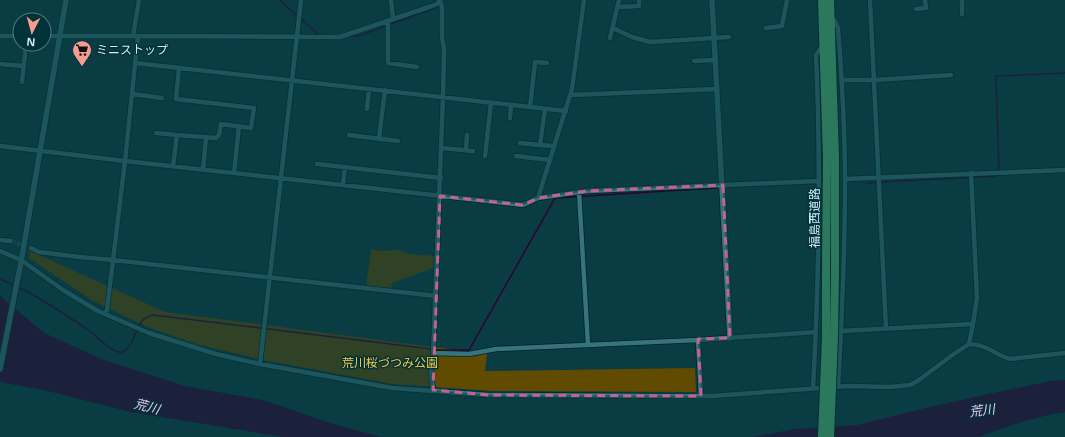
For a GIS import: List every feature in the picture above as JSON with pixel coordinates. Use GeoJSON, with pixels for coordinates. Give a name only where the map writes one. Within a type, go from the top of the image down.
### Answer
{"type":"FeatureCollection","features":[{"type":"Feature","properties":{"kind":"highway","name":"福島西道路"},"geometry":{"type":"LineString","coordinates":[[822,0],[830,271],[834,336],[830,437]]}},
{"type":"Feature","properties":{"kind":"highway","name":"福島西道路"},"geometry":{"type":"LineString","coordinates":[[822,437],[835,158],[830,0]]}},
{"type":"Feature","properties":{"kind":"street"},"geometry":{"type":"LineString","coordinates":[[0,368],[21,261],[66,0]]}},
{"type":"Feature","properties":{"kind":"street"},"geometry":{"type":"LineString","coordinates":[[105,314],[107,310],[125,161],[135,63],[135,36],[139,0]]}},
{"type":"Feature","properties":{"kind":"street"},"geometry":{"type":"LineString","coordinates":[[260,364],[301,0]]}},
{"type":"Feature","properties":{"kind":"street"},"geometry":{"type":"LineString","coordinates":[[391,0],[388,63],[417,67]]}},
{"type":"Feature","properties":{"kind":"street"},"geometry":{"type":"LineString","coordinates":[[52,36],[297,36],[340,38],[432,6],[437,4],[440,0]]}},
{"type":"Feature","properties":{"kind":"street"},"geometry":{"type":"LineString","coordinates":[[433,390],[431,372],[441,178],[444,49],[442,37],[442,7],[440,0]]}},
{"type":"Feature","properties":{"kind":"street"},"geometry":{"type":"LineString","coordinates":[[538,198],[570,96],[584,0]]}},
{"type":"Feature","properties":{"kind":"street"},"geometry":{"type":"LineString","coordinates":[[610,38],[619,0]]}},
{"type":"Feature","properties":{"kind":"street"},"geometry":{"type":"LineString","coordinates":[[618,7],[639,6],[639,0]]}},
{"type":"Feature","properties":{"kind":"street"},"geometry":{"type":"LineString","coordinates":[[712,0],[730,338]]}},
{"type":"Feature","properties":{"kind":"street"},"geometry":{"type":"LineString","coordinates":[[766,28],[782,26],[787,0]]}},
{"type":"Feature","properties":{"kind":"street"},"geometry":{"type":"LineString","coordinates":[[870,0],[886,329]]}},
{"type":"Feature","properties":{"kind":"street"},"geometry":{"type":"LineString","coordinates":[[916,9],[926,8],[925,0]]}},
{"type":"Feature","properties":{"kind":"street"},"geometry":{"type":"LineString","coordinates":[[962,0],[962,14]]}},
{"type":"Feature","properties":{"kind":"street"},"geometry":{"type":"LineString","coordinates":[[831,16],[838,28],[842,80],[845,179],[838,387]]}},
{"type":"Feature","properties":{"kind":"street"},"geometry":{"type":"LineString","coordinates":[[613,28],[632,37],[650,42],[729,37]]}},
{"type":"Feature","properties":{"kind":"street"},"geometry":{"type":"LineString","coordinates":[[0,36],[12,36]]}},
{"type":"Feature","properties":{"kind":"street"},"geometry":{"type":"LineString","coordinates":[[813,388],[816,332],[818,181],[816,55],[823,44]]}},
{"type":"Feature","properties":{"kind":"street"},"geometry":{"type":"LineString","coordinates":[[22,82],[25,52]]}},
{"type":"Feature","properties":{"kind":"street"},"geometry":{"type":"LineString","coordinates":[[694,61],[715,60]]}},
{"type":"Feature","properties":{"kind":"street"},"geometry":{"type":"LineString","coordinates":[[530,107],[535,62],[547,63]]}},
{"type":"Feature","properties":{"kind":"street"},"geometry":{"type":"LineString","coordinates":[[135,63],[566,111]]}},
{"type":"Feature","properties":{"kind":"street"},"geometry":{"type":"LineString","coordinates":[[0,64],[23,66]]}},
{"type":"Feature","properties":{"kind":"street"},"geometry":{"type":"LineString","coordinates":[[156,133],[216,138],[219,135],[221,124],[251,128],[254,108],[176,99],[179,68]]}},
{"type":"Feature","properties":{"kind":"street"},"geometry":{"type":"LineString","coordinates":[[842,80],[874,80],[951,75]]}},
{"type":"Feature","properties":{"kind":"street"},"geometry":{"type":"LineString","coordinates":[[367,109],[369,89]]}},
{"type":"Feature","properties":{"kind":"street"},"geometry":{"type":"LineString","coordinates":[[570,96],[717,89]]}},
{"type":"Feature","properties":{"kind":"street"},"geometry":{"type":"LineString","coordinates":[[379,138],[385,90]]}},
{"type":"Feature","properties":{"kind":"street"},"geometry":{"type":"LineString","coordinates":[[132,94],[162,98]]}},
{"type":"Feature","properties":{"kind":"street"},"geometry":{"type":"LineString","coordinates":[[485,156],[491,103]]}},
{"type":"Feature","properties":{"kind":"street"},"geometry":{"type":"LineString","coordinates":[[510,118],[512,105]]}},
{"type":"Feature","properties":{"kind":"street"},"geometry":{"type":"LineString","coordinates":[[540,145],[545,109]]}},
{"type":"Feature","properties":{"kind":"street"},"geometry":{"type":"LineString","coordinates":[[234,173],[239,126]]}},
{"type":"Feature","properties":{"kind":"street"},"geometry":{"type":"LineString","coordinates":[[173,166],[177,135]]}},
{"type":"Feature","properties":{"kind":"street"},"geometry":{"type":"LineString","coordinates":[[349,135],[398,141]]}},
{"type":"Feature","properties":{"kind":"street"},"geometry":{"type":"LineString","coordinates":[[466,150],[467,136]]}},
{"type":"Feature","properties":{"kind":"street"},"geometry":{"type":"LineString","coordinates":[[203,170],[206,138]]}},
{"type":"Feature","properties":{"kind":"street"},"geometry":{"type":"LineString","coordinates":[[520,143],[554,146]]}},
{"type":"Feature","properties":{"kind":"street"},"geometry":{"type":"LineString","coordinates":[[0,146],[281,179],[523,205],[538,198],[579,192],[818,181]]}},
{"type":"Feature","properties":{"kind":"street"},"geometry":{"type":"LineString","coordinates":[[442,148],[473,151]]}},
{"type":"Feature","properties":{"kind":"street"},"geometry":{"type":"LineString","coordinates":[[516,156],[550,160]]}},
{"type":"Feature","properties":{"kind":"street"},"geometry":{"type":"LineString","coordinates":[[317,164],[441,178]]}},
{"type":"Feature","properties":{"kind":"street"},"geometry":{"type":"LineString","coordinates":[[343,185],[345,167]]}},
{"type":"Feature","properties":{"kind":"street"},"geometry":{"type":"LineString","coordinates":[[845,179],[1065,170]]}},
{"type":"Feature","properties":{"kind":"street"},"geometry":{"type":"LineString","coordinates":[[969,344],[978,298],[971,173]]}},
{"type":"Feature","properties":{"kind":"street"},"geometry":{"type":"LineString","coordinates":[[579,192],[588,344]]}},
{"type":"Feature","properties":{"kind":"street"},"geometry":{"type":"LineString","coordinates":[[0,240],[11,241]]}},
{"type":"Feature","properties":{"kind":"street"},"geometry":{"type":"LineString","coordinates":[[31,248],[39,252],[79,257],[436,296]]}},
{"type":"Feature","properties":{"kind":"street"},"geometry":{"type":"LineString","coordinates":[[0,251],[21,261],[63,290],[105,314],[149,333],[216,354],[260,364],[392,388],[489,395],[701,396],[768,393],[813,388],[910,385],[931,372],[969,344],[977,344],[986,347],[1002,357],[1010,359],[1065,353]]}},
{"type":"Feature","properties":{"kind":"street"},"geometry":{"type":"LineString","coordinates":[[841,331],[973,324]]}},
{"type":"Feature","properties":{"kind":"street"},"geometry":{"type":"LineString","coordinates":[[433,353],[469,354],[496,349],[698,340],[816,332]]}},
{"type":"Feature","properties":{"kind":"street"},"geometry":{"type":"LineString","coordinates":[[698,340],[701,396]]}},
{"type":"Feature","properties":{"kind":"highlighted area"},"geometry":{"type":"Polygon","coordinates":[[[723,185],[730,338],[698,339],[701,396],[489,395],[433,390],[440,196],[523,205],[538,198],[587,191],[723,185]]]}},
{"type":"Feature","properties":{"kind":"green space"},"geometry":{"type":"Polygon","coordinates":[[[371,249],[381,251],[399,250],[408,254],[434,256],[433,268],[392,283],[391,290],[366,287],[371,249]]]}},
{"type":"Feature","properties":{"kind":"green space","name":"荒川桜づつみ公園"},"geometry":{"type":"Polygon","coordinates":[[[30,251],[165,312],[487,354],[485,371],[695,368],[696,392],[492,391],[393,384],[263,360],[196,344],[150,328],[93,301],[29,258],[30,251]]]}},
{"type":"Feature","properties":{"kind":"water","name":"荒川"},"geometry":{"type":"Polygon","coordinates":[[[0,296],[44,333],[104,360],[185,386],[263,400],[327,422],[381,437],[283,437],[131,412],[48,391],[0,382],[0,296]]]}},
{"type":"Feature","properties":{"kind":"water","name":"荒川"},"geometry":{"type":"Polygon","coordinates":[[[1065,380],[1065,412],[1021,422],[979,437],[753,437],[795,429],[857,425],[993,393],[1050,381],[1065,380]]]}},
{"type":"Feature","properties":{"kind":"waterway"},"geometry":{"type":"LineString","coordinates":[[280,0],[297,16]]}},
{"type":"Feature","properties":{"kind":"waterway"},"geometry":{"type":"LineString","coordinates":[[348,36],[358,36],[435,8]]}},
{"type":"Feature","properties":{"kind":"waterway"},"geometry":{"type":"LineString","coordinates":[[300,18],[318,34],[333,35]]}},
{"type":"Feature","properties":{"kind":"waterway"},"geometry":{"type":"LineString","coordinates":[[999,171],[996,76],[1065,73]]}},
{"type":"Feature","properties":{"kind":"waterway"},"geometry":{"type":"LineString","coordinates":[[866,183],[996,176],[997,174]]}},
{"type":"Feature","properties":{"kind":"waterway"},"geometry":{"type":"LineString","coordinates":[[435,350],[469,350],[555,198],[716,188]]}},
{"type":"Feature","properties":{"kind":"waterway"},"geometry":{"type":"LineString","coordinates":[[0,279],[15,286]]}},
{"type":"Feature","properties":{"kind":"waterway"},"geometry":{"type":"LineString","coordinates":[[18,287],[62,313],[88,330],[107,346],[121,353],[130,345],[138,327],[144,319],[153,315],[431,349]]}},
{"type":"Feature","properties":{"kind":"tunnel"},"geometry":{"type":"LineString","coordinates":[[11,241],[31,248]]}},
{"type":"Feature","properties":{"kind":"place","name":"ミニストップ"},"geometry":{"type":"Point","coordinates":[82,67]}}]}
